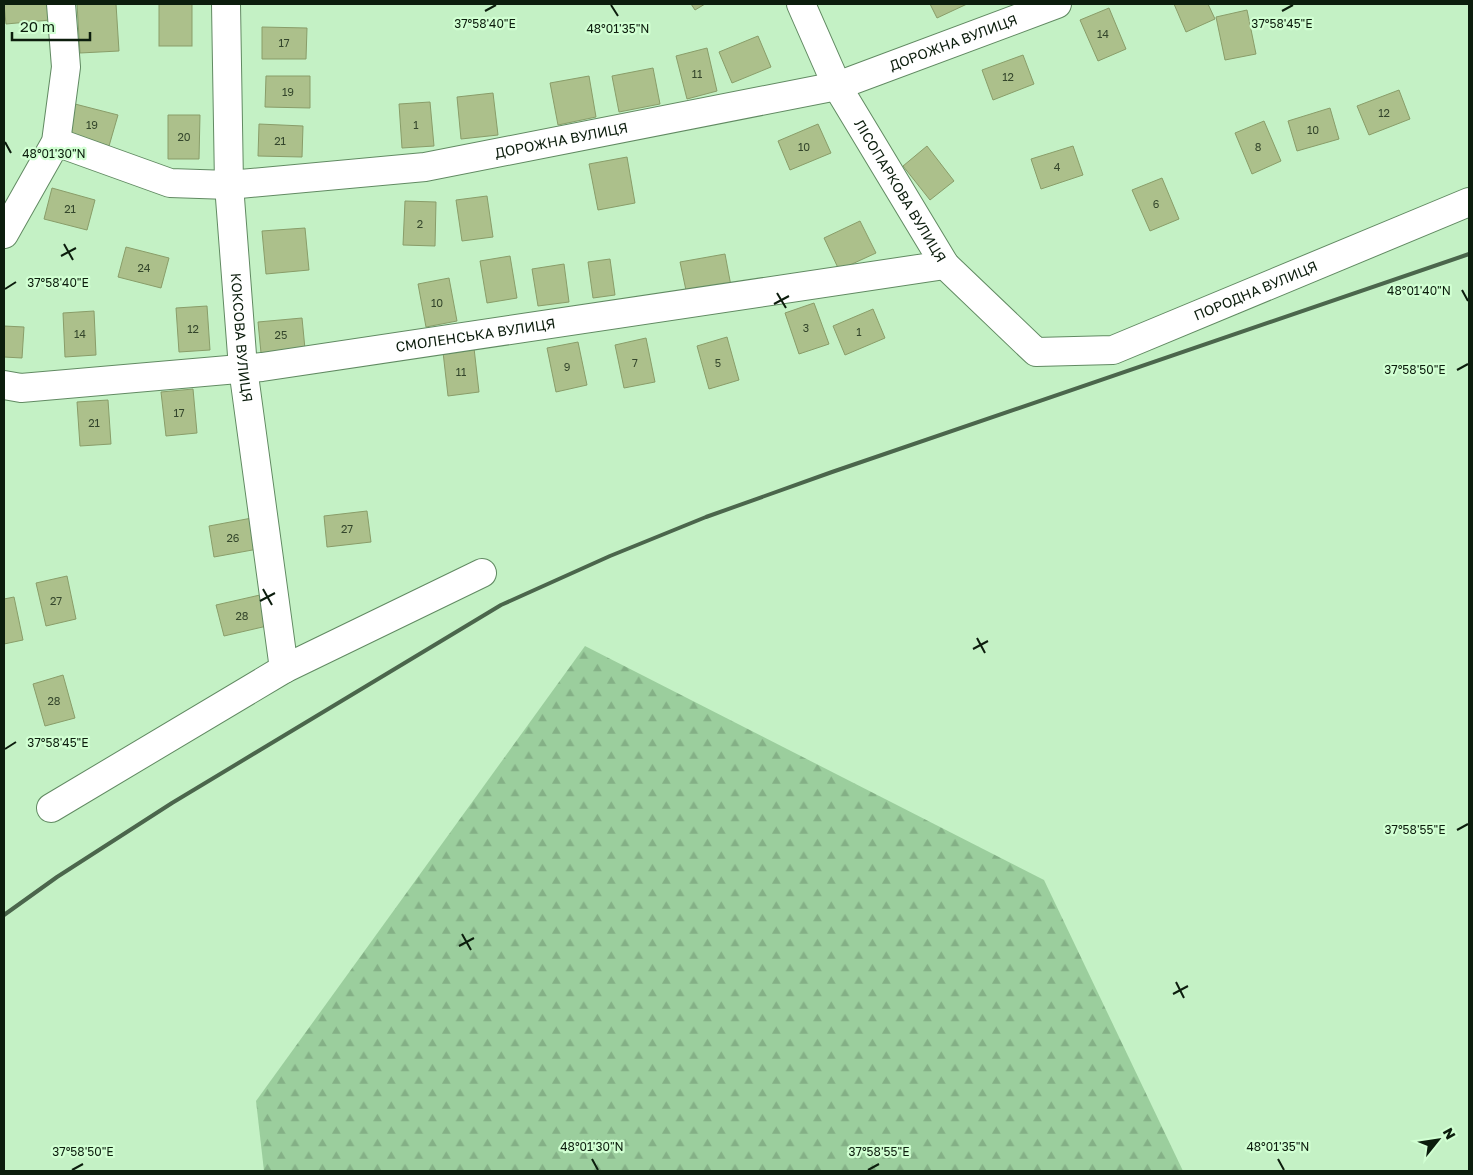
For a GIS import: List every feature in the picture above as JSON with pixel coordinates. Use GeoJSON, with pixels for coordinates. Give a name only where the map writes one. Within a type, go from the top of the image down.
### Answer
{"type":"FeatureCollection","features":[{"type":"Feature","properties":{"kind":"street"},"geometry":{"type":"LineString","coordinates":[[4,234],[56,142],[66,67],[61,4]]}},
{"type":"Feature","properties":{"kind":"street","name":"КОКСОВА ВУЛИЦЯ"},"geometry":{"type":"LineString","coordinates":[[226,4],[229,185],[243,368],[284,669]]}},
{"type":"Feature","properties":{"kind":"street","name":"ЛІСОПАРКОВА ВУЛИЦЯ"},"geometry":{"type":"LineString","coordinates":[[801,4],[837,86],[945,265],[1036,352]]}},
{"type":"Feature","properties":{"kind":"street","name":"ДОРОЖНА ВУЛИЦЯ"},"geometry":{"type":"LineString","coordinates":[[56,142],[170,183],[229,185],[425,167],[837,86],[1057,4]]}},
{"type":"Feature","properties":{"kind":"street","name":"ПОРОДНА ВУЛИЦЯ"},"geometry":{"type":"LineString","coordinates":[[1036,352],[1114,350],[1469,202]]}},
{"type":"Feature","properties":{"kind":"street","name":"СМОЛЕНСЬКА ВУЛИЦЯ"},"geometry":{"type":"LineString","coordinates":[[4,385],[21,388],[243,368],[945,265]]}},
{"type":"Feature","properties":{"kind":"street"},"geometry":{"type":"LineString","coordinates":[[51,808],[284,669],[482,573]]}},
{"type":"Feature","properties":{"kind":"green space"},"geometry":{"type":"Polygon","coordinates":[[[585,646],[1044,880],[1183,1171],[264,1171],[256,1101],[585,646]]]}},
{"type":"Feature","properties":{"kind":"building"},"geometry":{"type":"Polygon","coordinates":[[[4,4],[48,4],[50,20],[6,24],[4,4]]]}},
{"type":"Feature","properties":{"kind":"building"},"geometry":{"type":"Polygon","coordinates":[[[77,4],[116,4],[119,51],[80,53],[77,4]]]}},
{"type":"Feature","properties":{"kind":"building"},"geometry":{"type":"Polygon","coordinates":[[[159,4],[192,4],[192,46],[159,46],[159,4]]]}},
{"type":"Feature","properties":{"kind":"building"},"geometry":{"type":"Polygon","coordinates":[[[691,4],[705,4],[695,10],[691,4]]]}},
{"type":"Feature","properties":{"kind":"building"},"geometry":{"type":"Polygon","coordinates":[[[930,4],[967,4],[937,18],[930,4]]]}},
{"type":"Feature","properties":{"kind":"building"},"geometry":{"type":"Polygon","coordinates":[[[1174,4],[1208,4],[1215,19],[1186,32],[1174,4]]]}},
{"type":"Feature","properties":{"kind":"building"},"geometry":{"type":"Polygon","coordinates":[[[1109,8],[1126,49],[1098,61],[1080,20],[1109,8]]]}},
{"type":"Feature","properties":{"kind":"building"},"geometry":{"type":"Polygon","coordinates":[[[1247,10],[1256,54],[1225,60],[1216,17],[1247,10]]]}},
{"type":"Feature","properties":{"kind":"building"},"geometry":{"type":"Polygon","coordinates":[[[262,27],[307,28],[306,59],[262,59],[262,27]]]}},
{"type":"Feature","properties":{"kind":"building"},"geometry":{"type":"Polygon","coordinates":[[[758,36],[771,67],[732,83],[719,52],[758,36]]]}},
{"type":"Feature","properties":{"kind":"building"},"geometry":{"type":"Polygon","coordinates":[[[707,48],[717,91],[687,99],[676,56],[707,48]]]}},
{"type":"Feature","properties":{"kind":"building"},"geometry":{"type":"Polygon","coordinates":[[[1023,55],[1034,84],[993,100],[982,70],[1023,55]]]}},
{"type":"Feature","properties":{"kind":"building"},"geometry":{"type":"Polygon","coordinates":[[[653,68],[660,104],[619,112],[612,76],[653,68]]]}},
{"type":"Feature","properties":{"kind":"building"},"geometry":{"type":"Polygon","coordinates":[[[266,76],[310,76],[310,108],[265,107],[266,76]]]}},
{"type":"Feature","properties":{"kind":"building"},"geometry":{"type":"Polygon","coordinates":[[[589,76],[596,117],[558,125],[550,83],[589,76]]]}},
{"type":"Feature","properties":{"kind":"building"},"geometry":{"type":"Polygon","coordinates":[[[1399,90],[1410,119],[1369,135],[1357,106],[1399,90]]]}},
{"type":"Feature","properties":{"kind":"building"},"geometry":{"type":"Polygon","coordinates":[[[493,93],[498,135],[461,139],[457,97],[493,93]]]}},
{"type":"Feature","properties":{"kind":"building"},"geometry":{"type":"Polygon","coordinates":[[[430,102],[434,146],[402,148],[399,104],[430,102]]]}},
{"type":"Feature","properties":{"kind":"building"},"geometry":{"type":"Polygon","coordinates":[[[75,104],[118,115],[109,146],[67,134],[75,104]]]}},
{"type":"Feature","properties":{"kind":"building"},"geometry":{"type":"Polygon","coordinates":[[[1330,108],[1339,139],[1297,151],[1288,121],[1330,108]]]}},
{"type":"Feature","properties":{"kind":"building"},"geometry":{"type":"Polygon","coordinates":[[[168,115],[200,115],[199,159],[168,159],[168,115]]]}},
{"type":"Feature","properties":{"kind":"building"},"geometry":{"type":"Polygon","coordinates":[[[1264,121],[1281,161],[1252,174],[1235,133],[1264,121]]]}},
{"type":"Feature","properties":{"kind":"building"},"geometry":{"type":"Polygon","coordinates":[[[259,124],[303,126],[302,157],[258,156],[259,124]]]}},
{"type":"Feature","properties":{"kind":"building"},"geometry":{"type":"Polygon","coordinates":[[[818,124],[831,153],[790,170],[778,141],[818,124]]]}},
{"type":"Feature","properties":{"kind":"building"},"geometry":{"type":"Polygon","coordinates":[[[927,146],[954,181],[930,200],[903,166],[927,146]]]}},
{"type":"Feature","properties":{"kind":"building"},"geometry":{"type":"Polygon","coordinates":[[[1073,146],[1083,175],[1041,189],[1031,159],[1073,146]]]}},
{"type":"Feature","properties":{"kind":"building"},"geometry":{"type":"Polygon","coordinates":[[[627,157],[635,203],[598,210],[589,164],[627,157]]]}},
{"type":"Feature","properties":{"kind":"building"},"geometry":{"type":"Polygon","coordinates":[[[1162,178],[1179,219],[1150,231],[1132,190],[1162,178]]]}},
{"type":"Feature","properties":{"kind":"building"},"geometry":{"type":"Polygon","coordinates":[[[52,188],[95,200],[87,230],[44,219],[52,188]]]}},
{"type":"Feature","properties":{"kind":"building"},"geometry":{"type":"Polygon","coordinates":[[[487,196],[493,237],[462,241],[456,200],[487,196]]]}},
{"type":"Feature","properties":{"kind":"building"},"geometry":{"type":"Polygon","coordinates":[[[405,201],[436,202],[435,246],[403,245],[405,201]]]}},
{"type":"Feature","properties":{"kind":"building"},"geometry":{"type":"Polygon","coordinates":[[[860,221],[876,253],[839,270],[824,238],[860,221]]]}},
{"type":"Feature","properties":{"kind":"building"},"geometry":{"type":"Polygon","coordinates":[[[305,228],[309,270],[266,274],[262,231],[305,228]]]}},
{"type":"Feature","properties":{"kind":"building"},"geometry":{"type":"Polygon","coordinates":[[[126,247],[169,258],[161,288],[118,277],[126,247]]]}},
{"type":"Feature","properties":{"kind":"building"},"geometry":{"type":"Polygon","coordinates":[[[725,254],[731,286],[687,295],[680,262],[725,254]]]}},
{"type":"Feature","properties":{"kind":"building"},"geometry":{"type":"Polygon","coordinates":[[[510,256],[517,298],[487,303],[480,261],[510,256]]]}},
{"type":"Feature","properties":{"kind":"building"},"geometry":{"type":"Polygon","coordinates":[[[610,259],[615,295],[593,298],[588,262],[610,259]]]}},
{"type":"Feature","properties":{"kind":"building"},"geometry":{"type":"Polygon","coordinates":[[[564,264],[569,302],[538,306],[532,269],[564,264]]]}},
{"type":"Feature","properties":{"kind":"building"},"geometry":{"type":"Polygon","coordinates":[[[449,278],[457,321],[426,327],[418,284],[449,278]]]}},
{"type":"Feature","properties":{"kind":"building"},"geometry":{"type":"Polygon","coordinates":[[[814,303],[829,344],[799,354],[785,313],[814,303]]]}},
{"type":"Feature","properties":{"kind":"building"},"geometry":{"type":"Polygon","coordinates":[[[207,306],[210,350],[179,352],[176,308],[207,306]]]}},
{"type":"Feature","properties":{"kind":"building"},"geometry":{"type":"Polygon","coordinates":[[[873,309],[885,338],[845,355],[833,326],[873,309]]]}},
{"type":"Feature","properties":{"kind":"building"},"geometry":{"type":"Polygon","coordinates":[[[94,311],[96,355],[65,357],[63,313],[94,311]]]}},
{"type":"Feature","properties":{"kind":"building"},"geometry":{"type":"Polygon","coordinates":[[[302,318],[305,349],[261,353],[258,322],[302,318]]]}},
{"type":"Feature","properties":{"kind":"building"},"geometry":{"type":"Polygon","coordinates":[[[4,326],[24,327],[22,358],[4,357],[4,326]]]}},
{"type":"Feature","properties":{"kind":"building"},"geometry":{"type":"Polygon","coordinates":[[[727,337],[739,380],[709,389],[697,346],[727,337]]]}},
{"type":"Feature","properties":{"kind":"building"},"geometry":{"type":"Polygon","coordinates":[[[646,338],[655,382],[624,388],[615,345],[646,338]]]}},
{"type":"Feature","properties":{"kind":"building"},"geometry":{"type":"Polygon","coordinates":[[[578,342],[587,385],[556,392],[547,348],[578,342]]]}},
{"type":"Feature","properties":{"kind":"building"},"geometry":{"type":"Polygon","coordinates":[[[474,348],[479,392],[448,396],[443,352],[474,348]]]}},
{"type":"Feature","properties":{"kind":"building"},"geometry":{"type":"Polygon","coordinates":[[[193,389],[197,433],[166,436],[161,392],[193,389]]]}},
{"type":"Feature","properties":{"kind":"building"},"geometry":{"type":"Polygon","coordinates":[[[108,400],[111,444],[80,446],[77,402],[108,400]]]}},
{"type":"Feature","properties":{"kind":"building"},"geometry":{"type":"Polygon","coordinates":[[[367,511],[371,542],[327,547],[324,516],[367,511]]]}},
{"type":"Feature","properties":{"kind":"building"},"geometry":{"type":"Polygon","coordinates":[[[252,518],[258,549],[214,557],[209,526],[252,518]]]}},
{"type":"Feature","properties":{"kind":"building"},"geometry":{"type":"Polygon","coordinates":[[[67,576],[76,619],[46,626],[36,583],[67,576]]]}},
{"type":"Feature","properties":{"kind":"building"},"geometry":{"type":"Polygon","coordinates":[[[260,595],[267,626],[224,636],[216,605],[260,595]]]}},
{"type":"Feature","properties":{"kind":"building"},"geometry":{"type":"Polygon","coordinates":[[[14,597],[23,640],[4,644],[4,599],[14,597]]]}},
{"type":"Feature","properties":{"kind":"building"},"geometry":{"type":"Polygon","coordinates":[[[63,675],[75,718],[45,726],[33,684],[63,675]]]}},
{"type":"Feature","properties":{"kind":"railway"},"geometry":{"type":"LineString","coordinates":[[4,915],[57,877],[172,803],[501,605],[610,556],[706,517],[1469,254]]}}]}
